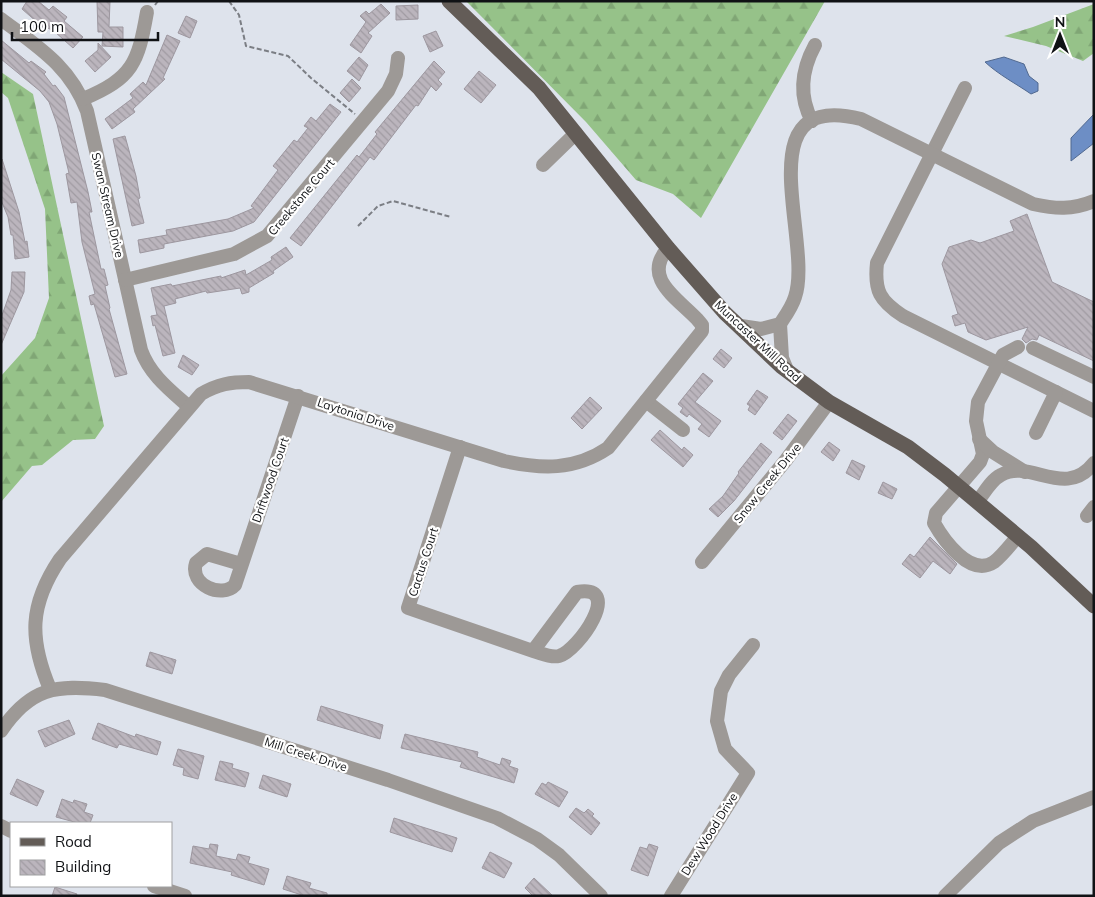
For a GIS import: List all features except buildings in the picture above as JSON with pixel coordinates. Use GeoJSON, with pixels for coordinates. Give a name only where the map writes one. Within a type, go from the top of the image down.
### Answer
{"type":"FeatureCollection","features":[{"type":"Feature","properties":{"kind":"main road","name":"Muncaster Mill Road"},"geometry":{"type":"LineString","coordinates":[[449,1],[539,88],[668,248],[725,313],[787,370],[829,402],[908,447],[978,501],[1094,606]]}},
{"type":"Feature","properties":{"kind":"street"},"geometry":{"type":"LineString","coordinates":[[83,99],[109,88],[129,71],[140,48],[147,12]]}},
{"type":"Feature","properties":{"kind":"street","name":"Swan Stream Drive"},"geometry":{"type":"LineString","coordinates":[[1,19],[46,53],[67,72],[83,99],[88,111],[140,350],[158,379],[189,407]]}},
{"type":"Feature","properties":{"kind":"street"},"geometry":{"type":"LineString","coordinates":[[812,121],[806,109],[803,73],[815,44]]}},
{"type":"Feature","properties":{"kind":"street","name":"Creekstone Court"},"geometry":{"type":"LineString","coordinates":[[125,280],[234,254],[258,243],[282,222],[388,91],[396,74],[398,58]]}},
{"type":"Feature","properties":{"kind":"street"},"geometry":{"type":"LineString","coordinates":[[965,88],[877,263],[875,280],[877,287],[886,306],[903,316],[1094,411]]}},
{"type":"Feature","properties":{"kind":"street"},"geometry":{"type":"LineString","coordinates":[[787,370],[782,358],[780,324],[796,296],[799,274],[790,154],[795,138],[803,127],[812,121],[833,115],[861,119],[1033,204],[1056,209],[1078,207],[1094,201]]}},
{"type":"Feature","properties":{"kind":"street"},"geometry":{"type":"LineString","coordinates":[[543,165],[576,133]]}},
{"type":"Feature","properties":{"kind":"street","name":"Laytonia Drive"},"geometry":{"type":"LineString","coordinates":[[50,689],[39,660],[35,639],[39,598],[46,580],[60,560],[201,394],[216,386],[231,382],[250,382],[460,447],[536,468],[571,464],[596,456],[608,448],[702,331],[702,325],[697,318],[659,278],[657,268],[659,258],[668,248]]}},
{"type":"Feature","properties":{"kind":"street"},"geometry":{"type":"LineString","coordinates":[[741,326],[762,329],[780,324]]}},
{"type":"Feature","properties":{"kind":"street"},"geometry":{"type":"LineString","coordinates":[[1018,347],[1003,355],[978,402],[976,420],[983,454],[980,462],[936,513],[934,522],[946,544],[962,558],[983,565],[993,562],[1018,536]]}},
{"type":"Feature","properties":{"kind":"street"},"geometry":{"type":"LineString","coordinates":[[1033,348],[1094,377]]}},
{"type":"Feature","properties":{"kind":"street"},"geometry":{"type":"LineString","coordinates":[[1036,433],[1056,392]]}},
{"type":"Feature","properties":{"kind":"street","name":"Driftwood Court"},"geometry":{"type":"LineString","coordinates":[[241,564],[298,396]]}},
{"type":"Feature","properties":{"kind":"street"},"geometry":{"type":"LineString","coordinates":[[646,401],[682,430]]}},
{"type":"Feature","properties":{"kind":"street","name":"Snow Creek Drive"},"geometry":{"type":"LineString","coordinates":[[702,562],[786,460],[829,402]]}},
{"type":"Feature","properties":{"kind":"street"},"geometry":{"type":"LineString","coordinates":[[979,439],[993,452],[1026,473]]}},
{"type":"Feature","properties":{"kind":"street","name":"Cactus Court"},"geometry":{"type":"LineString","coordinates":[[460,447],[408,608],[533,650],[558,657],[570,652],[599,612],[599,602],[593,594],[586,590],[577,592],[533,650]]}},
{"type":"Feature","properties":{"kind":"street"},"geometry":{"type":"LineString","coordinates":[[978,501],[998,476],[1006,472],[1062,479],[1076,477],[1088,470],[1094,463]]}},
{"type":"Feature","properties":{"kind":"street","name":"Dew Wood Drive"},"geometry":{"type":"LineString","coordinates":[[671,896],[748,773],[725,749],[718,720],[721,691],[729,675],[753,644]]}},
{"type":"Feature","properties":{"kind":"street","name":"Mill Creek Drive"},"geometry":{"type":"LineString","coordinates":[[1,731],[9,719],[28,701],[50,689],[75,686],[105,690],[388,780],[497,818],[537,839],[559,855],[601,896]]}},
{"type":"Feature","properties":{"kind":"street"},"geometry":{"type":"LineString","coordinates":[[945,896],[999,843],[1032,821],[1093,802]]}},
{"type":"Feature","properties":{"kind":"street"},"geometry":{"type":"LineString","coordinates":[[157,887],[185,896]]}},
{"type":"Feature","properties":{"kind":"path"},"geometry":{"type":"LineString","coordinates":[[229,1],[239,15],[246,46],[288,56],[311,78],[364,121]]}},
{"type":"Feature","properties":{"kind":"path"},"geometry":{"type":"LineString","coordinates":[[358,226],[378,206],[393,201],[451,217]]}},
{"type":"Feature","properties":{"kind":"green space"},"geometry":{"type":"Polygon","coordinates":[[[466,1],[825,1],[701,218],[673,194],[636,180],[586,122],[466,1]]]}},
{"type":"Feature","properties":{"kind":"green space"},"geometry":{"type":"Polygon","coordinates":[[[1094,4],[1094,53],[1083,61],[1046,46],[1004,36],[1033,27],[1094,4]]]}},
{"type":"Feature","properties":{"kind":"green space"},"geometry":{"type":"Polygon","coordinates":[[[1,72],[33,94],[104,426],[95,439],[73,440],[42,465],[32,466],[1,502],[1,376],[35,338],[49,298],[45,209],[8,98],[1,92],[1,72]]]}},
{"type":"Feature","properties":{"kind":"water"},"geometry":{"type":"Polygon","coordinates":[[[1004,57],[1024,64],[1029,76],[1038,83],[1038,91],[1031,94],[1001,75],[985,62],[1004,57]]]}},
{"type":"Feature","properties":{"kind":"water"},"geometry":{"type":"Polygon","coordinates":[[[1094,114],[1094,143],[1071,161],[1071,138],[1094,114]]]}}]}
